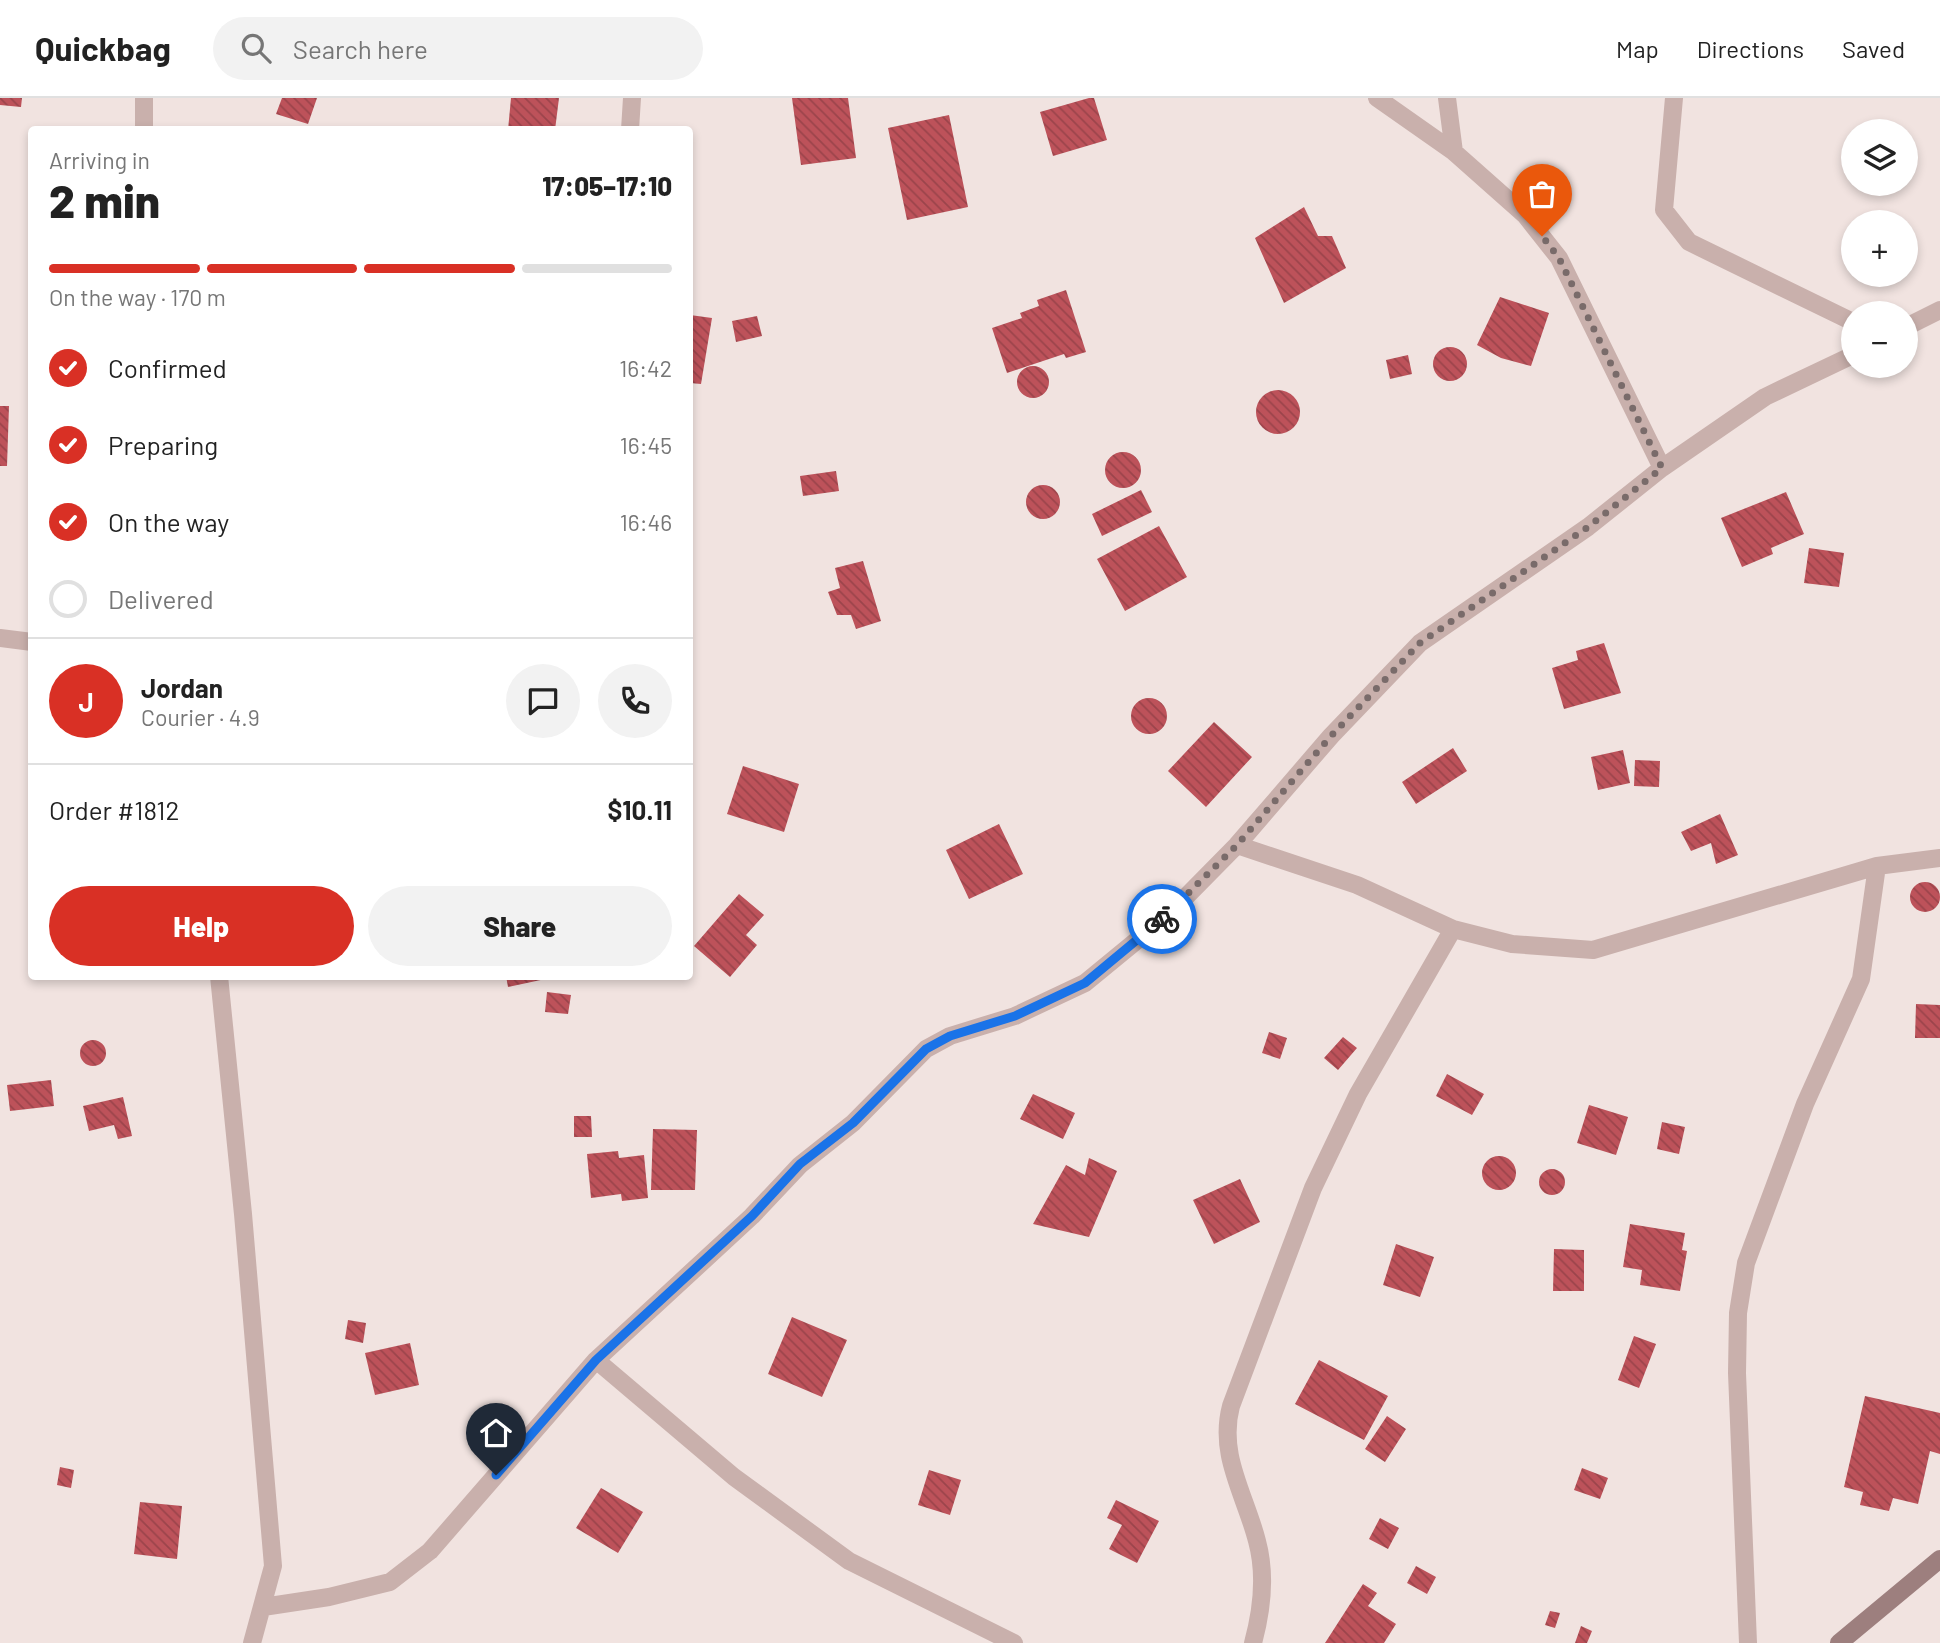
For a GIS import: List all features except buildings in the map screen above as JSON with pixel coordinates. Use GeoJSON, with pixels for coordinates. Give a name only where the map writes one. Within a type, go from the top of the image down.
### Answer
{"type":"FeatureCollection","features":[{"type":"Feature","properties":{"kind":"street"},"geometry":{"type":"LineString","coordinates":[[144,98],[144,126]]}},
{"type":"Feature","properties":{"kind":"street"},"geometry":{"type":"LineString","coordinates":[[630,126],[632,98]]}},
{"type":"Feature","properties":{"kind":"street"},"geometry":{"type":"LineString","coordinates":[[1377,98],[1454,152],[1525,215],[1559,258],[1662,468]]}},
{"type":"Feature","properties":{"kind":"street"},"geometry":{"type":"LineString","coordinates":[[1447,98],[1454,152]]}},
{"type":"Feature","properties":{"kind":"street"},"geometry":{"type":"LineString","coordinates":[[1674,98],[1664,210],[1689,242],[1841,316]]}},
{"type":"Feature","properties":{"kind":"street"},"geometry":{"type":"LineString","coordinates":[[1918,321],[1940,310]]}},
{"type":"Feature","properties":{"kind":"street"},"geometry":{"type":"LineString","coordinates":[[263,1607],[329,1597],[390,1582],[430,1551],[596,1360],[752,1216],[800,1164],[853,1123],[926,1049],[950,1036],[1015,1016],[1085,983],[1168,914],[1237,845],[1331,736],[1420,643],[1588,527],[1662,468],[1765,397],[1841,361]]}},
{"type":"Feature","properties":{"kind":"street"},"geometry":{"type":"LineString","coordinates":[[0,638],[28,642]]}},
{"type":"Feature","properties":{"kind":"street"},"geometry":{"type":"LineString","coordinates":[[1237,845],[1357,885],[1452,929],[1512,944],[1593,950],[1877,866],[1940,858]]}},
{"type":"Feature","properties":{"kind":"street"},"geometry":{"type":"LineString","coordinates":[[1748,1643],[1737,1373],[1738,1313],[1746,1263],[1805,1104],[1861,979],[1877,866]]}},
{"type":"Feature","properties":{"kind":"street"},"geometry":{"type":"LineString","coordinates":[[1253,1643],[1263,1578],[1258,1543],[1226,1443],[1231,1406],[1313,1188],[1358,1094],[1452,929]]}},
{"type":"Feature","properties":{"kind":"street"},"geometry":{"type":"LineString","coordinates":[[219,980],[243,1214],[272,1566],[252,1643]]}},
{"type":"Feature","properties":{"kind":"street"},"geometry":{"type":"LineString","coordinates":[[596,1360],[734,1477],[849,1561],[1014,1643]]}},
{"type":"Feature","properties":{"kind":"street"},"geometry":{"type":"LineString","coordinates":[[1839,1643],[1940,1559]]}},
{"type":"Feature","properties":{"kind":"way so far"},"geometry":{"type":"LineString","coordinates":[[1162,919],[1237,845],[1331,736],[1420,643],[1588,527],[1662,468],[1559,258],[1542,236]]}},
{"type":"Feature","properties":{"kind":"route"},"geometry":{"type":"LineString","coordinates":[[496,1475],[596,1360],[752,1216],[800,1164],[853,1123],[926,1049],[950,1036],[1015,1016],[1085,983],[1162,919]]}}]}
